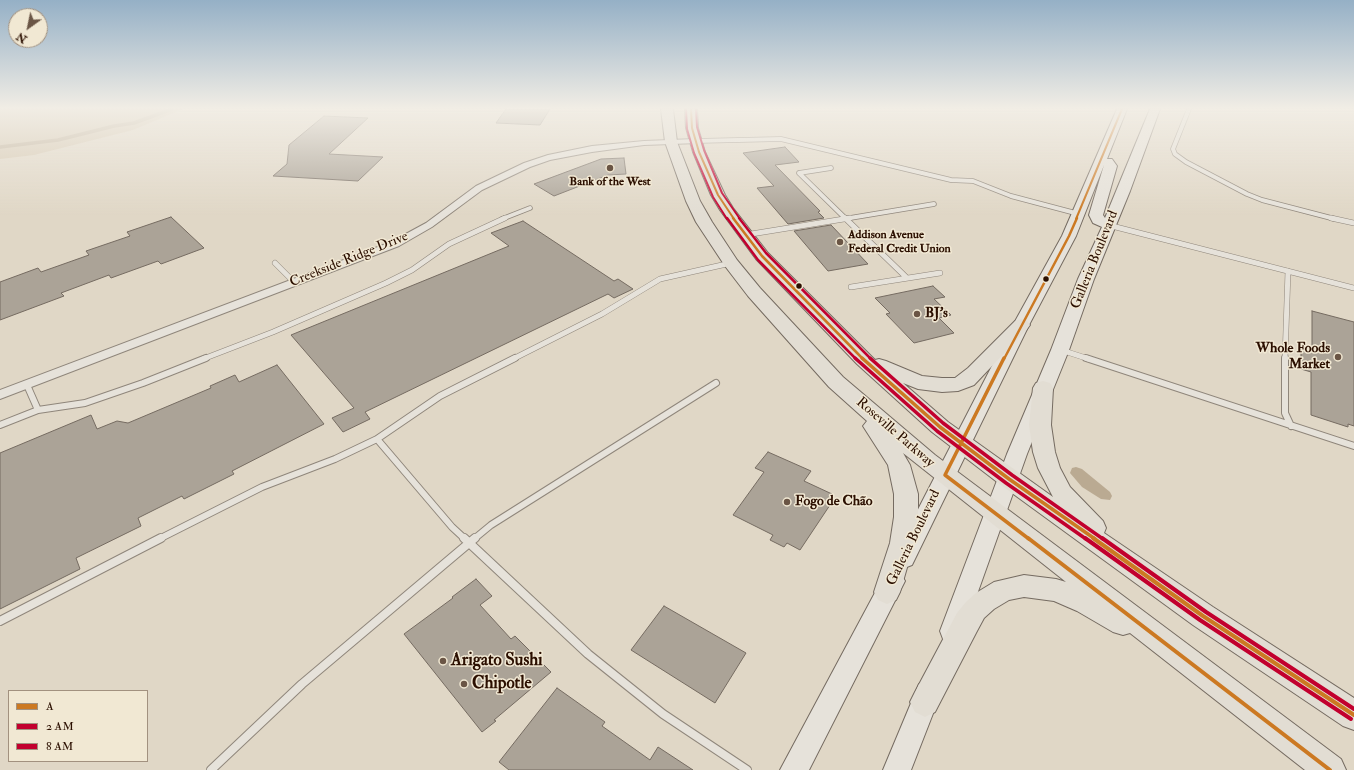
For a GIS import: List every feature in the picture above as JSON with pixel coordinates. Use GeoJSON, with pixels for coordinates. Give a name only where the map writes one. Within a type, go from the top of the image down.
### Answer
{"type":"FeatureCollection","features":[{"type":"Feature","properties":{"kind":"main road","name":"Roseville Parkway"},"geometry":{"type":"LineString","coordinates":[[671,145],[693,201],[731,263],[754,292],[836,382],[912,449],[995,515],[1330,770]]}},
{"type":"Feature","properties":{"kind":"main road"},"geometry":{"type":"LineString","coordinates":[[697,145],[718,195],[762,256],[835,331],[897,390],[961,444],[1009,479],[1203,616],[1354,715]]}},
{"type":"Feature","properties":{"kind":"main road","name":"Galleria Boulevard"},"geometry":{"type":"LineString","coordinates":[[794,770],[887,592],[1021,325],[1080,214],[1107,145]]}},
{"type":"Feature","properties":{"kind":"main road","name":"Galleria Boulevard"},"geometry":{"type":"LineString","coordinates":[[896,770],[924,702],[1043,388],[1060,350],[1081,291],[1108,225],[1124,191],[1141,145]]}},
{"type":"Feature","properties":{"kind":"main road"},"geometry":{"type":"LineString","coordinates":[[1103,155],[1111,166],[1096,215],[1098,220],[1108,225]]}},
{"type":"Feature","properties":{"kind":"main road"},"geometry":{"type":"LineString","coordinates":[[835,331],[872,360],[898,375],[923,383],[948,385],[963,382],[971,377],[1021,325]]}},
{"type":"Feature","properties":{"kind":"main road"},"geometry":{"type":"LineString","coordinates":[[836,382],[876,428],[893,454],[904,478],[906,505],[904,530],[902,543],[887,592]]}},
{"type":"Feature","properties":{"kind":"main road"},"geometry":{"type":"LineString","coordinates":[[1043,388],[1040,416],[1041,434],[1049,468],[1062,493],[1096,530],[1203,616]]}},
{"type":"Feature","properties":{"kind":"main road"},"geometry":{"type":"LineString","coordinates":[[924,702],[975,610],[992,595],[1003,590],[1015,586],[1032,586],[1056,590],[1086,603],[1123,623],[1262,718]]}},
{"type":"Feature","properties":{"kind":"street","name":"Creekside Ridge Drive"},"geometry":{"type":"LineString","coordinates":[[0,395],[370,254],[412,235],[443,216],[479,188],[527,165],[548,158],[592,149],[637,145]]}},
{"type":"Feature","properties":{"kind":"lane"},"geometry":{"type":"LineString","coordinates":[[808,145],[951,180],[973,181],[1011,196],[1080,214]]}},
{"type":"Feature","properties":{"kind":"lane"},"geometry":{"type":"LineString","coordinates":[[1175,145],[1173,149],[1175,154],[1186,162],[1247,194],[1262,200],[1302,211],[1354,223]]}},
{"type":"Feature","properties":{"kind":"lane"},"geometry":{"type":"LineString","coordinates":[[831,168],[799,173],[907,278]]}},
{"type":"Feature","properties":{"kind":"lane"},"geometry":{"type":"LineString","coordinates":[[746,235],[934,204]]}},
{"type":"Feature","properties":{"kind":"lane"},"geometry":{"type":"LineString","coordinates":[[0,425],[38,410],[85,403],[143,384],[273,332],[386,284],[412,270],[449,244],[504,218],[530,208]]}},
{"type":"Feature","properties":{"kind":"lane"},"geometry":{"type":"LineString","coordinates":[[1108,225],[1354,288]]}},
{"type":"Feature","properties":{"kind":"lane"},"geometry":{"type":"LineString","coordinates":[[275,263],[294,282]]}},
{"type":"Feature","properties":{"kind":"lane"},"geometry":{"type":"LineString","coordinates":[[0,621],[262,487],[335,459],[377,440],[440,396],[602,314],[660,279],[731,263]]}},
{"type":"Feature","properties":{"kind":"lane"},"geometry":{"type":"LineString","coordinates":[[1288,271],[1284,399],[1285,413],[1291,426]]}},
{"type":"Feature","properties":{"kind":"lane"},"geometry":{"type":"LineString","coordinates":[[851,286],[940,273]]}},
{"type":"Feature","properties":{"kind":"lane"},"geometry":{"type":"LineString","coordinates":[[1060,350],[1354,446]]}},
{"type":"Feature","properties":{"kind":"lane"},"geometry":{"type":"LineString","coordinates":[[211,770],[302,684],[491,525],[716,383]]}},
{"type":"Feature","properties":{"kind":"lane"},"geometry":{"type":"LineString","coordinates":[[27,385],[38,410]]}},
{"type":"Feature","properties":{"kind":"lane"},"geometry":{"type":"LineString","coordinates":[[377,440],[452,527],[611,674],[663,714],[746,770]]}},
{"type":"Feature","properties":{"kind":"shaded area"},"geometry":{"type":"Polygon","coordinates":[[[0,145],[74,145],[34,155],[0,159],[0,145]]]}},
{"type":"Feature","properties":{"kind":"shaded area"},"geometry":{"type":"Polygon","coordinates":[[[1076,467],[1082,469],[1110,492],[1112,496],[1110,500],[1101,499],[1082,487],[1070,473],[1072,468],[1076,467]]]}},
{"type":"Feature","properties":{"kind":"building"},"geometry":{"type":"Polygon","coordinates":[[[289,145],[339,145],[329,154],[383,157],[358,181],[273,176],[287,164],[289,145]]]}},
{"type":"Feature","properties":{"kind":"building"},"geometry":{"type":"Polygon","coordinates":[[[785,147],[799,162],[775,165],[820,211],[818,212],[824,218],[788,224],[757,188],[774,186],[743,153],[785,147]]]}},
{"type":"Feature","properties":{"kind":"building"},"geometry":{"type":"Polygon","coordinates":[[[624,158],[626,174],[608,175],[554,196],[534,184],[601,159],[624,158]]]}},
{"type":"Feature","properties":{"kind":"building"},"geometry":{"type":"Polygon","coordinates":[[[171,217],[204,248],[161,264],[158,261],[111,278],[109,275],[61,293],[64,296],[0,320],[0,282],[38,268],[41,272],[89,255],[86,251],[130,236],[127,232],[171,217]]]}},
{"type":"Feature","properties":{"kind":"building"},"geometry":{"type":"Polygon","coordinates":[[[523,221],[614,281],[618,279],[633,289],[614,298],[608,294],[365,412],[370,419],[343,432],[332,418],[354,408],[291,335],[509,246],[491,233],[523,221]]]}},
{"type":"Feature","properties":{"kind":"building"},"geometry":{"type":"Polygon","coordinates":[[[831,225],[868,264],[828,271],[794,231],[831,225]]]}},
{"type":"Feature","properties":{"kind":"building","name":"BJ's"},"geometry":{"type":"Polygon","coordinates":[[[933,286],[945,297],[934,299],[951,315],[939,318],[954,333],[914,343],[886,314],[890,313],[875,298],[933,286]]]}},
{"type":"Feature","properties":{"kind":"building"},"geometry":{"type":"Polygon","coordinates":[[[1312,311],[1354,322],[1354,426],[1348,424],[1348,427],[1311,415],[1311,372],[1301,369],[1301,346],[1312,349],[1312,311]]]}},
{"type":"Feature","properties":{"kind":"building"},"geometry":{"type":"Polygon","coordinates":[[[277,365],[324,424],[232,471],[234,474],[184,499],[182,496],[138,518],[141,526],[76,558],[80,569],[0,609],[0,453],[91,415],[97,429],[117,421],[128,423],[211,388],[210,386],[235,375],[239,382],[277,365]]]}},
{"type":"Feature","properties":{"kind":"building","name":"Fogo de Chão"},"geometry":{"type":"Polygon","coordinates":[[[768,452],[811,471],[804,481],[832,494],[834,499],[800,550],[787,543],[784,547],[770,540],[773,535],[733,515],[764,472],[755,468],[768,452]]]}},
{"type":"Feature","properties":{"kind":"building"},"geometry":{"type":"Polygon","coordinates":[[[476,579],[492,596],[480,605],[511,639],[515,636],[551,672],[482,732],[404,634],[476,579]]]}},
{"type":"Feature","properties":{"kind":"building"},"geometry":{"type":"Polygon","coordinates":[[[664,606],[746,653],[715,703],[631,650],[664,606]]]}},
{"type":"Feature","properties":{"kind":"building"},"geometry":{"type":"Polygon","coordinates":[[[557,688],[605,722],[602,726],[650,760],[658,747],[693,770],[509,770],[499,762],[557,688]]]}},
{"type":"Feature","properties":{"kind":"waterway"},"geometry":{"type":"LineString","coordinates":[[0,147],[17,145]]}},
{"type":"Feature","properties":{"kind":"transit line"},"geometry":{"type":"LineString","coordinates":[[692,145],[713,197],[758,260],[861,364],[937,431],[1006,483],[1200,620],[1351,719]]}},
{"type":"Feature","properties":{"kind":"transit line","name":"A"},"geometry":{"type":"LineString","coordinates":[[697,145],[718,195],[727,210],[762,256],[864,360],[940,427],[1009,479],[1203,616],[1354,715]]}},
{"type":"Feature","properties":{"kind":"transit line"},"geometry":{"type":"LineString","coordinates":[[702,145],[722,193],[766,253],[867,356],[943,423],[1012,475],[1206,612],[1354,709]]}},
{"type":"Feature","properties":{"kind":"transit line","name":"A"},"geometry":{"type":"LineString","coordinates":[[1107,145],[1069,236],[1021,325],[945,475],[1330,770]]}},
{"type":"Feature","properties":{"kind":"place","name":"Bank of the West"},"geometry":{"type":"Point","coordinates":[610,168]}},
{"type":"Feature","properties":{"kind":"place","name":"Addison Avenue Federal Credit Union"},"geometry":{"type":"Point","coordinates":[840,242]}},
{"type":"Feature","properties":{"kind":"place","name":"BJ's"},"geometry":{"type":"Point","coordinates":[917,314]}},
{"type":"Feature","properties":{"kind":"place","name":"Whole Foods Market"},"geometry":{"type":"Point","coordinates":[1338,357]}},
{"type":"Feature","properties":{"kind":"place","name":"Fogo de Chão"},"geometry":{"type":"Point","coordinates":[787,502]}},
{"type":"Feature","properties":{"kind":"place","name":"Arigato Sushi"},"geometry":{"type":"Point","coordinates":[443,661]}},
{"type":"Feature","properties":{"kind":"place","name":"Chipotle"},"geometry":{"type":"Point","coordinates":[464,684]}}]}
